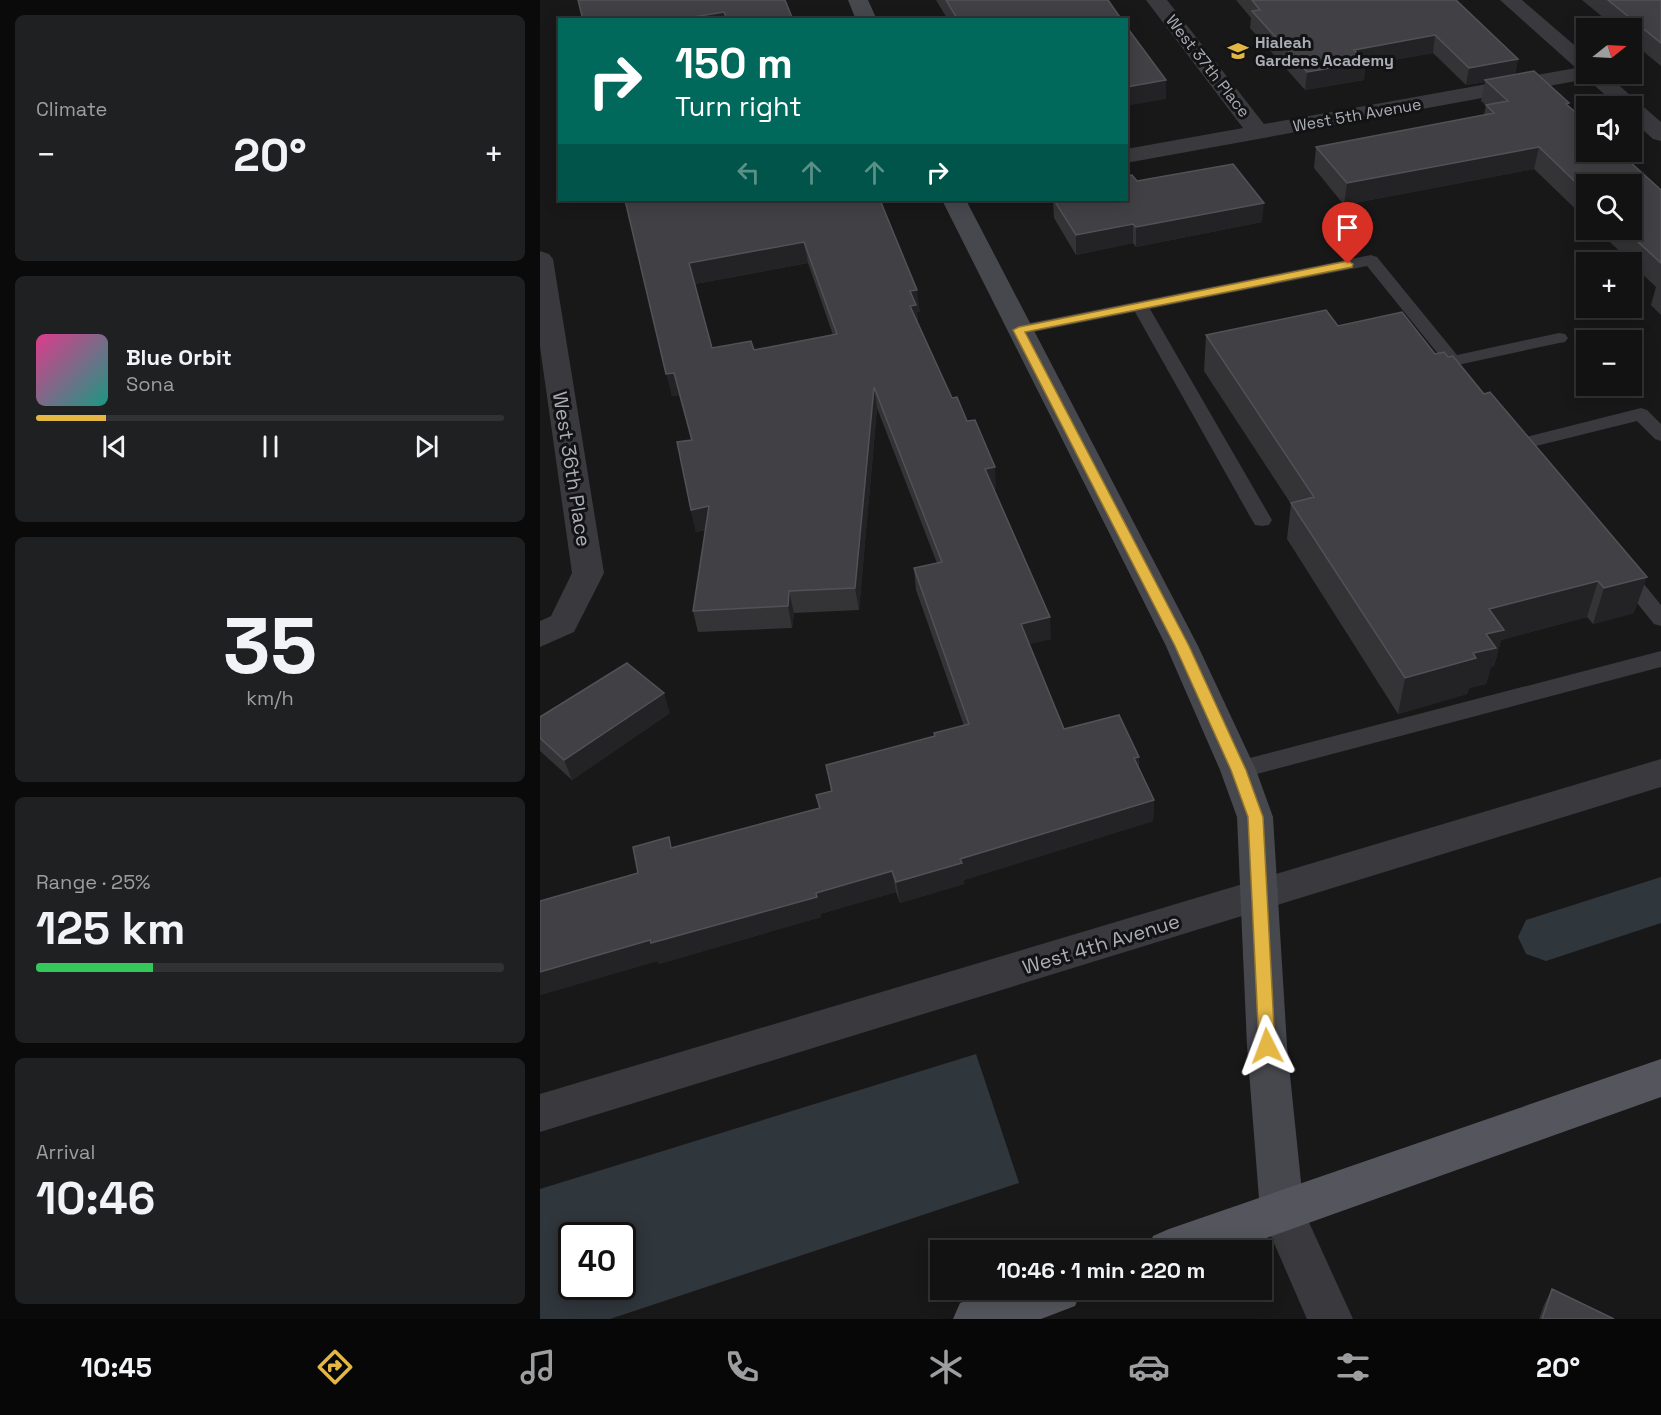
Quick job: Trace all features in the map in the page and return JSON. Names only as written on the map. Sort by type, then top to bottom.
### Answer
[{"type":"main road","points":[[1200,1240],[1661,1078]]},
{"type":"main road","points":[[976,1319],[1030,1300]]},
{"type":"street","points":[[858,0],[866,18]]},
{"type":"street","name":"West 37th Place","points":[[1156,0],[1259,132]]},
{"type":"street","points":[[1510,0],[1576,57]]},
{"type":"street","name":"West 5th Avenue","points":[[1128,156],[1576,75]]},
{"type":"street","points":[[1605,84],[1619,96]]},
{"type":"street","points":[[1642,117],[1661,134]]},
{"type":"street","points":[[954,201],[1182,646],[1238,770],[1255,817],[1267,1046],[1282,1211],[1330,1319]]},
{"type":"street","name":"West 36th Place","points":[[540,259],[588,573],[563,624],[540,635]]},
{"type":"street","name":"West 4th Avenue","points":[[540,1113],[1258,897],[1661,772]]},
{"type":"lane","points":[[1019,330],[1371,260],[1468,379]]},
{"type":"lane","points":[[1140,306],[1262,520]]},
{"type":"lane","points":[[1453,361],[1559,338]]},
{"type":"lane","points":[[1520,444],[1641,414],[1661,435]]},
{"type":"lane","points":[[1505,425],[1535,462]]},
{"type":"lane","points":[[1609,554],[1661,619]]},
{"type":"lane","points":[[1238,770],[1661,659]]},
{"type":"shaded area","points":[[976,1054],[1019,1183],[610,1319],[540,1319],[540,1189]]},
{"type":"building","points":[[578,0],[785,0],[792,18],[726,18],[724,12],[687,18],[582,18]]},
{"type":"building","points":[[946,0],[1108,0],[1121,18],[957,18]]},
{"type":"building","points":[[1252,0],[1456,0],[1518,59],[1469,68],[1435,35],[1354,50],[1366,62],[1307,72],[1252,11],[1260,10]]},
{"type":"building","points":[[1608,0],[1661,0],[1661,43],[1642,28],[1642,18],[1630,18]]},
{"type":"building","points":[[1128,29],[1166,80],[1128,87]]},
{"type":"building","points":[[1534,71],[1569,103],[1566,104],[1576,113],[1576,162],[1630,162],[1661,190],[1661,263],[1636,240],[1642,240],[1642,174],[1576,174],[1576,182],[1539,147],[1347,183],[1316,147],[1494,113],[1486,105],[1508,101],[1485,80]]},
{"type":"building","points":[[1233,164],[1264,203],[1136,227],[1133,224],[1076,235],[1055,201],[1128,201],[1128,176],[1132,175],[1137,181]]},
{"type":"building","points":[[625,201],[880,201],[917,290],[910,291],[916,305],[910,306],[952,398],[957,397],[967,421],[975,420],[995,467],[985,469],[1050,617],[1021,624],[1064,729],[1119,715],[1139,757],[1134,758],[1154,800],[960,859],[962,863],[896,882],[892,871],[816,893],[817,897],[651,943],[650,940],[540,972],[540,901],[638,873],[633,847],[669,837],[671,848],[820,808],[816,795],[832,791],[826,765],[935,736],[934,733],[969,724],[914,568],[942,562],[874,387],[855,588],[789,591],[788,606],[693,611],[709,506],[691,510],[677,442],[692,440],[674,373],[666,374]],"holes":[[[804,242],[837,334],[754,350],[751,341],[712,348],[689,263]]]},
{"type":"building","points":[[1326,310],[1338,326],[1402,312],[1435,354],[1444,352],[1448,357],[1453,356],[1484,394],[1490,392],[1647,577],[1604,588],[1598,581],[1489,609],[1504,630],[1486,634],[1496,648],[1473,653],[1476,658],[1405,678],[1291,503],[1314,497],[1206,335]]},
{"type":"building","points":[[627,663],[664,693],[564,760],[540,738],[540,717]]},
{"type":"building","points":[[1552,1289],[1614,1319],[1542,1319]]},
{"type":"waterway","points":[[1546,937],[1661,900]]},
{"type":"place","name":"Hialeah Gardens Academy","points":[[1238,51]]},
{"type":"route","points":[[1267,1046],[1255,817],[1238,770],[1182,646],[1019,330],[1348,264]]}]
